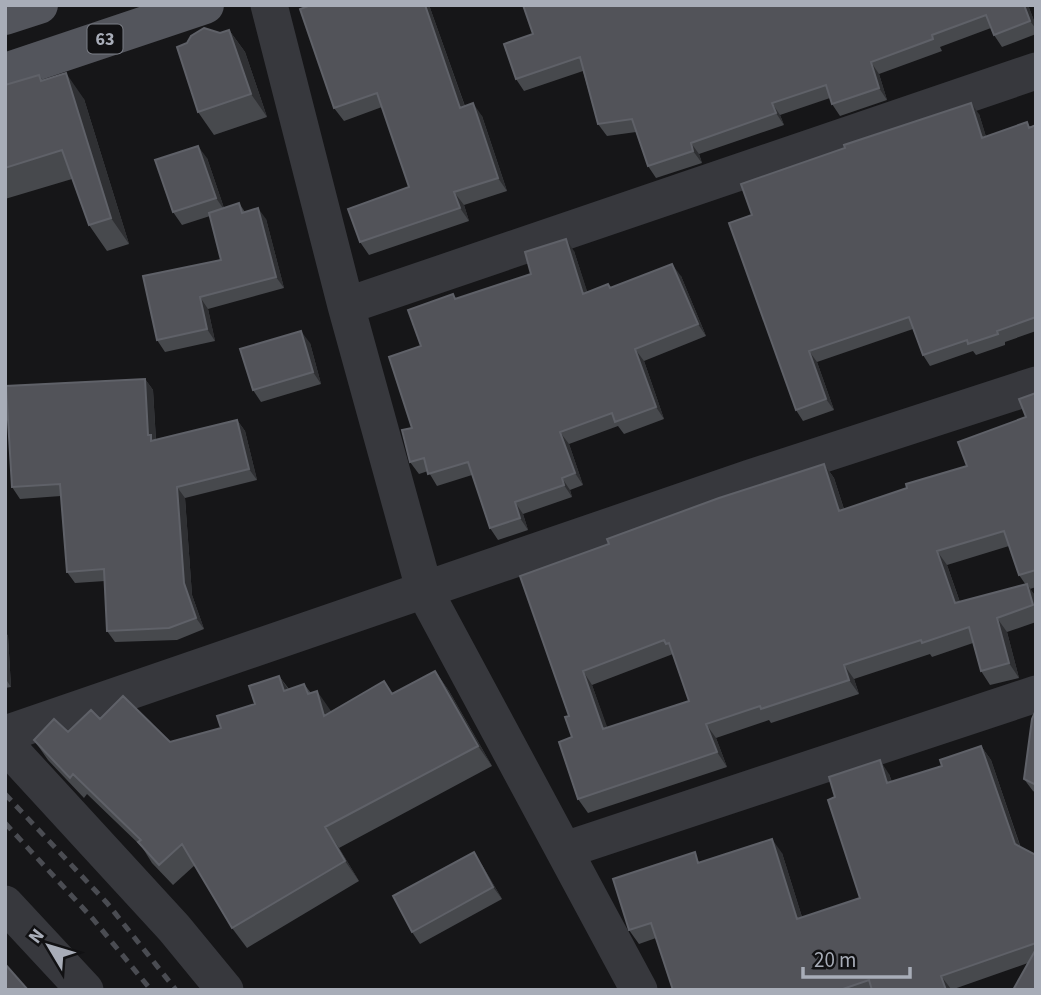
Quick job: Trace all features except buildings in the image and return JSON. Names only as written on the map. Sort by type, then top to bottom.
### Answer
[{"type":"main road","points":[[5,16],[39,5]]},
{"type":"main road","name":"63","points":[[5,72],[205,5]]},
{"type":"street","points":[[269,5],[346,306],[425,592],[639,990]]},
{"type":"street","points":[[346,306],[1036,71]]},
{"type":"street","points":[[5,734],[425,592],[750,478],[1036,385]]},
{"type":"street","points":[[565,850],[1036,694]]},
{"type":"street","points":[[5,744],[174,928],[225,990]]},
{"type":"street","points":[[5,904],[85,990]]},
{"type":"railway","points":[[5,794],[107,903],[176,990]]},
{"type":"railway","points":[[5,823],[93,919],[151,990]]}]
